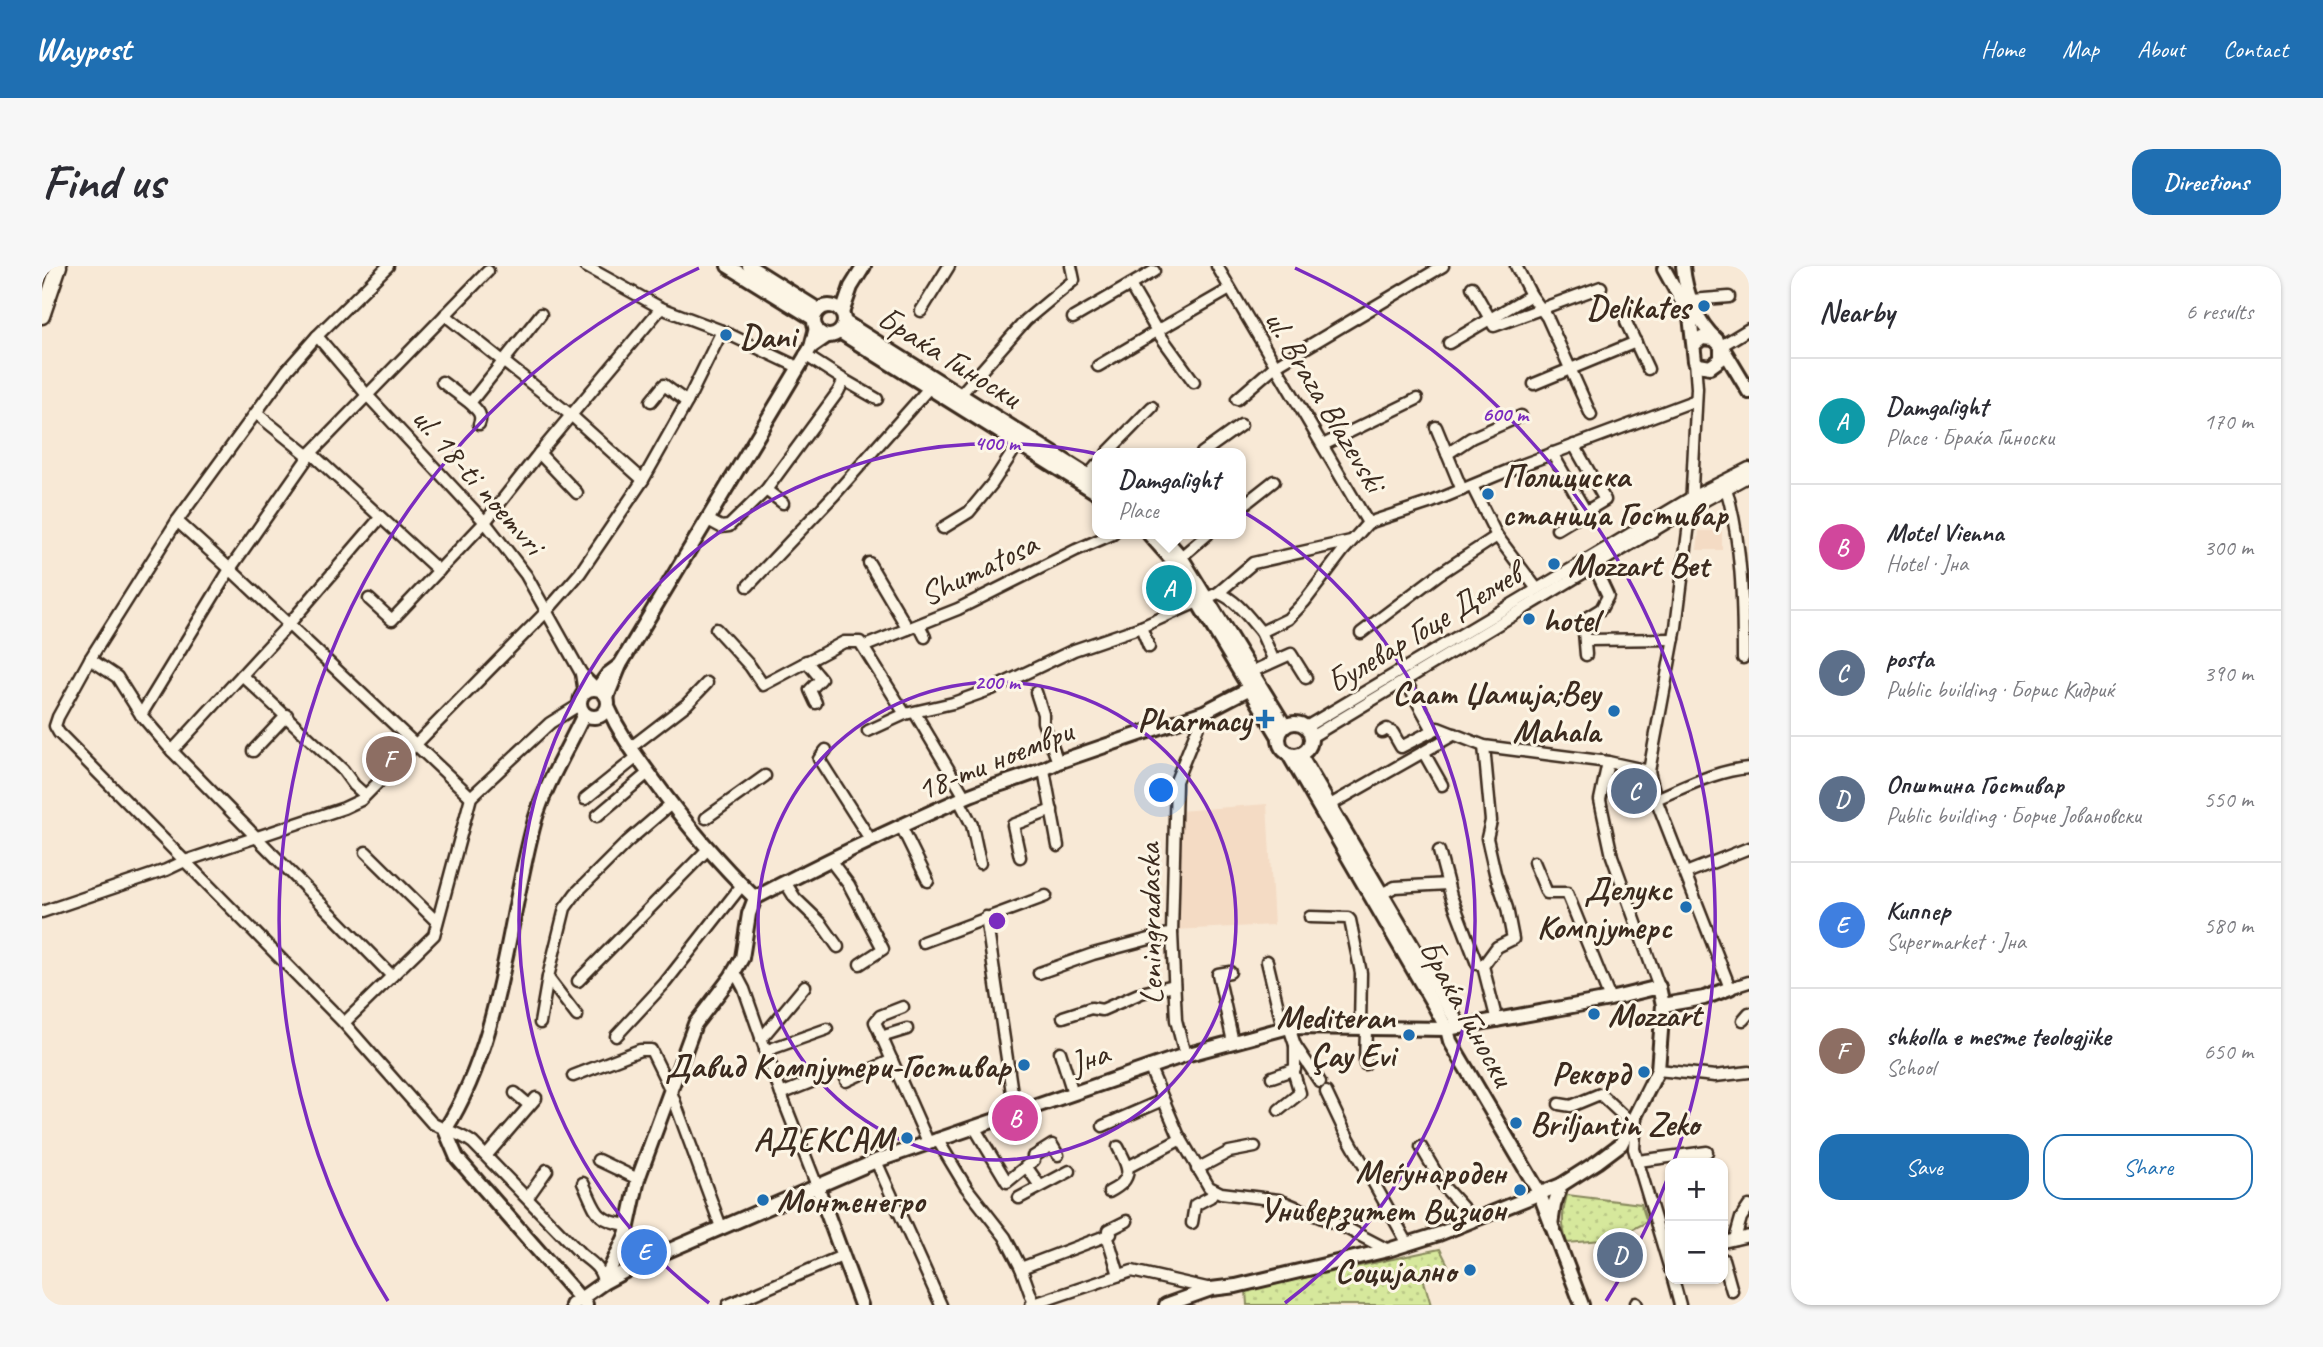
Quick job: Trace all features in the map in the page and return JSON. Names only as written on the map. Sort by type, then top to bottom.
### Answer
[{"type":"main road","points":[[44,309],[65,266]]},
{"type":"main road","points":[[44,309],[57,270]]},
{"type":"street","points":[[388,266],[317,336],[287,370],[177,521],[90,659],[55,726],[344,1023],[432,1123],[445,1130],[459,1132],[487,1156],[581,1254],[597,1266],[603,1283]]},
{"type":"street","points":[[585,266],[661,308],[722,331],[805,356],[877,400]]},
{"type":"street","name":"Браќа Гиноски","points":[[728,266],[960,396],[1092,478]]},
{"type":"street","name":"Браќа Гиноски","points":[[749,266],[819,316]]},
{"type":"street","points":[[805,356],[838,326],[851,287],[864,266]]},
{"type":"street","points":[[921,311],[949,266]]},
{"type":"street","points":[[960,396],[1026,320],[1074,280],[1071,266]]},
{"type":"street","name":"ul. Braza Blazevski","points":[[1217,266],[1368,523]]},
{"type":"street","points":[[1237,399],[1275,366],[1443,266]]},
{"type":"street","points":[[1516,266],[1531,295],[1543,310],[1591,415]]},
{"type":"street","points":[[1662,267],[1671,270],[1680,266],[1704,327],[1719,343],[1749,392]]},
{"type":"street","points":[[1662,267],[1690,316],[1694,345],[1705,364],[1697,388],[1691,503],[1674,639],[1649,771],[1656,799],[1730,988]]},
{"type":"street","points":[[141,715],[230,569],[310,455],[488,271]]},
{"type":"street","points":[[1073,318],[1154,271]]},
{"type":"street","points":[[1130,285],[1157,331],[1194,382]]},
{"type":"street","points":[[445,1130],[457,1111],[487,1034],[536,818],[560,760],[599,696],[608,674],[620,665],[805,356],[819,316],[851,287]]},
{"type":"street","points":[[1472,287],[1494,326],[1601,288]]},
{"type":"street","points":[[1098,366],[1230,289]]},
{"type":"street","points":[[1449,343],[1531,295]]},
{"type":"street","points":[[1692,300],[1729,298]]},
{"type":"street","name":"Браќа Гиноски","points":[[819,316],[835,307],[838,326],[929,388],[1092,490]]},
{"type":"street","points":[[369,599],[392,620],[485,522],[539,453],[661,308]]},
{"type":"street","points":[[470,403],[541,314]]},
{"type":"street","points":[[445,315],[572,416],[643,480]]},
{"type":"street","points":[[1626,322],[1648,369]]},
{"type":"street","points":[[1719,343],[1749,329]]},
{"type":"street","points":[[42,912],[166,870],[185,860],[344,808],[365,795],[546,612],[580,573],[643,480],[688,402],[722,331]]},
{"type":"street","name":"ul. 18-ti noemvri","points":[[317,336],[367,395],[485,522],[526,575],[581,673],[599,696],[617,730]]},
{"type":"street","points":[[1694,345],[1702,338],[1709,337],[1719,343]]},
{"type":"street","points":[[1534,384],[1636,342]]},
{"type":"street","points":[[1705,364],[1721,359],[1719,343]]},
{"type":"street","points":[[1705,364],[1735,370]]},
{"type":"street","points":[[708,520],[721,527],[729,526],[766,490],[844,380]]},
{"type":"street","points":[[442,382],[480,412],[482,418],[479,424]]},
{"type":"street","points":[[651,401],[664,385],[688,402]]},
{"type":"street","points":[[748,586],[835,494],[929,388]]},
{"type":"street","points":[[1323,445],[1417,399]]},
{"type":"street","points":[[1261,632],[1288,619],[1368,523],[1696,400]]},
{"type":"street","points":[[1112,448],[1152,407]]},
{"type":"street","points":[[256,413],[310,455],[439,571]]},
{"type":"street","points":[[1447,454],[1471,438],[1521,416]]},
{"type":"street","points":[[1209,448],[1241,425]]},
{"type":"street","points":[[1436,426],[1447,454],[1467,488],[1497,536],[1537,590]]},
{"type":"street","points":[[943,528],[970,512],[1018,444]]},
{"type":"street","points":[[1557,529],[1605,500],[1574,445]]},
{"type":"street","points":[[539,453],[578,493]]},
{"type":"street","points":[[1552,453],[1586,512]]},
{"type":"street","name":"Булевар Гоце Делчев","points":[[1308,732],[1537,590],[1749,468]]},
{"type":"street","name":"Булевар Гоце Делчев","points":[[1308,732],[1405,680],[1594,566],[1691,503],[1749,476]]},
{"type":"street","points":[[1246,504],[1274,481]]},
{"type":"street","points":[[1726,488],[1735,528],[1743,601],[1743,658]]},
{"type":"street","points":[[766,490],[783,503]]},
{"type":"street","points":[[172,751],[289,624],[380,518]]},
{"type":"street","points":[[177,521],[471,797]]},
{"type":"street","points":[[1361,634],[1439,574],[1497,536]]},
{"type":"street","name":"Shumatosa","points":[[716,629],[750,666],[763,685],[844,642],[860,642],[865,646],[958,609],[1101,539]]},
{"type":"street","name":"Браќа Гиноски","points":[[1154,539],[1206,598]]},
{"type":"street","name":"Браќа Гиноски","points":[[1165,539],[1181,557],[1206,598],[1282,732],[1280,748],[1295,755],[1330,805],[1381,894],[1453,1028],[1450,1041],[1539,1192],[1582,1305]]},
{"type":"street","points":[[1181,557],[1202,539]]},
{"type":"street","points":[[868,731],[910,713],[992,689],[1074,650],[1141,627],[1206,598],[1253,563],[1352,541]]},
{"type":"street","points":[[869,563],[908,629]]},
{"type":"street","points":[[1586,655],[1583,620],[1601,609],[1608,596],[1594,566]]},
{"type":"street","points":[[1206,598],[1226,596],[1235,604],[1261,632],[1274,661]]},
{"type":"street","points":[[919,625],[925,637]]},
{"type":"street","points":[[1141,627],[1149,647]]},
{"type":"street","points":[[1586,640],[1674,639]]},
{"type":"street","points":[[865,646],[877,671],[910,713],[962,799],[972,825],[980,863]]},
{"type":"street","points":[[1253,682],[1274,661],[1291,654],[1306,678]]},
{"type":"street","points":[[90,659],[117,677],[141,715],[172,751],[392,976]]},
{"type":"street","points":[[806,661],[821,679],[810,690],[816,703]]},
{"type":"street","points":[[243,675],[343,770],[365,795]]},
{"type":"street","points":[[1405,680],[1433,730]]},
{"type":"street","name":"18-ти ноември","points":[[755,898],[870,839],[962,799],[1044,770],[1058,762],[1204,712],[1253,682]]},
{"type":"street","points":[[585,799],[707,683]]},
{"type":"street","points":[[1036,692],[1043,722],[1058,762]]},
{"type":"street","points":[[344,1023],[434,935],[471,797],[550,723],[589,713],[599,696]]},
{"type":"street","name":"Leningradaska","points":[[1185,1055],[1177,1020],[1172,933],[1176,781],[1204,712]]},
{"type":"street","points":[[589,713],[617,730],[707,850],[755,898],[749,914],[742,958],[695,1024],[638,1179],[627,1230],[603,1283]]},
{"type":"street","points":[[253,751],[287,715]]},
{"type":"street","points":[[1282,732],[1295,723],[1308,732],[1309,748],[1295,755]]},
{"type":"street","points":[[1382,732],[1387,729],[1393,733],[1401,747],[1438,727],[1484,746],[1608,762],[1649,771]]},
{"type":"street","points":[[1330,805],[1455,734]]},
{"type":"street","points":[[1483,966],[1497,947],[1513,939],[1487,838],[1491,821],[1484,746]]},
{"type":"street","points":[[826,750],[819,759],[870,839]]},
{"type":"street","points":[[1424,753],[1442,785]]},
{"type":"street","name":"Браќа Гиноски","points":[[1295,755],[1453,1028]]},
{"type":"street","points":[[1166,1305],[1211,1289],[1245,1284],[1408,1244],[1561,1185],[1597,1163],[1620,1144],[1658,1070],[1663,1005],[1612,856],[1600,800],[1608,762]]},
{"type":"street","points":[[1656,799],[1694,783],[1749,768]]},
{"type":"street","points":[[1044,770],[1058,846]]},
{"type":"street","points":[[597,816],[648,773]]},
{"type":"street","points":[[706,818],[765,776]]},
{"type":"street","points":[[540,1023],[565,908],[576,893],[627,842],[671,804]]},
{"type":"street","points":[[1020,857],[1013,825],[1052,810]]},
{"type":"street","points":[[901,826],[928,881]]},
{"type":"street","points":[[1686,873],[1749,848]]},
{"type":"street","points":[[578,981],[707,850]]},
{"type":"street","points":[[1440,851],[1448,884],[1477,964],[1483,966]]},
{"type":"street","points":[[366,852],[438,922]]},
{"type":"street","points":[[830,860],[849,885],[883,949],[860,964]]},
{"type":"street","points":[[1534,862],[1547,893],[1567,893],[1610,999]]},
{"type":"street","points":[[785,882],[795,898],[821,923],[838,947]]},
{"type":"street","points":[[1381,894],[1395,887],[1448,884]]},
{"type":"street","points":[[616,1036],[665,983],[742,885]]},
{"type":"street","points":[[923,942],[986,916],[1046,896]]},
{"type":"street","points":[[986,916],[1014,1113]]},
{"type":"street","points":[[1310,917],[1348,918],[1352,925],[1361,973],[1365,1063]]},
{"type":"street","points":[[1039,973],[1093,954],[1172,933]]},
{"type":"street","points":[[1267,961],[1286,1027],[1320,1082]]},
{"type":"street","points":[[1483,966],[1497,1021]]},
{"type":"street","points":[[734,972],[744,989],[780,1094],[862,1305]]},
{"type":"street","points":[[1230,972],[1218,974],[1233,1042]]},
{"type":"street","points":[[548,978],[577,1016]]},
{"type":"street","points":[[1663,1005],[1704,998],[1749,982]]},
{"type":"street","points":[[1063,1017],[1091,1008],[1102,1010],[1141,993],[1174,985]]},
{"type":"street","points":[[761,1039],[805,986]]},
{"type":"street","name":"Јна","points":[[579,1303],[603,1283],[642,1262],[876,1161],[1185,1055],[1286,1027],[1453,1028],[1610,999],[1659,987]]},
{"type":"street","points":[[904,1007],[880,1016],[875,1022],[881,1037],[932,1141],[1005,1237],[1021,1268],[1033,1305],[1132,1270],[1211,1289]]},
{"type":"street","points":[[765,1051],[827,1029]]},
{"type":"street","points":[[881,1037],[907,1029]]},
{"type":"street","points":[[1279,1110],[1300,1093],[1293,1070],[1295,1045]]},
{"type":"street","points":[[573,1076],[646,1048],[654,1053],[721,1227]]},
{"type":"street","points":[[1060,1052],[1073,1093]]},
{"type":"street","points":[[846,1081],[892,1060]]},
{"type":"street","points":[[1149,1066],[1181,1139],[1205,1183],[1214,1191],[1279,1200],[1344,1227],[1388,1250]]},
{"type":"street","points":[[1272,1077],[1293,1070]]},
{"type":"street","points":[[1658,1070],[1715,1076],[1749,1072]]},
{"type":"street","points":[[780,1094],[816,1080]]},
{"type":"street","points":[[1326,1092],[1344,1130],[1408,1244]]},
{"type":"street","points":[[487,1156],[532,1101],[515,1093]]},
{"type":"street","points":[[1559,1104],[1571,1106],[1600,1094],[1633,1119]]},
{"type":"street","points":[[1103,1126],[1163,1100]]},
{"type":"street","points":[[1633,1119],[1634,1149],[1665,1249]]},
{"type":"street","points":[[974,1127],[1007,1182],[1034,1160],[1032,1157],[1052,1145],[1058,1155]]},
{"type":"street","points":[[445,1130],[457,1158],[579,1303]]},
{"type":"street","points":[[1128,1167],[1181,1139]]},
{"type":"street","points":[[1620,1144],[1634,1149]]},
{"type":"street","points":[[1109,1192],[1124,1181],[1128,1174],[1128,1167],[1118,1147]]},
{"type":"street","points":[[1197,1169],[1228,1152],[1255,1147]]},
{"type":"street","points":[[1421,1147],[1445,1188],[1474,1220]]},
{"type":"street","points":[[1638,1161],[1707,1152]]},
{"type":"street","points":[[598,1160],[638,1179]]},
{"type":"street","points":[[876,1161],[942,1305]]},
{"type":"street","points":[[1026,1166],[1041,1186]]},
{"type":"street","points":[[528,1197],[547,1170]]},
{"type":"street","points":[[1019,1198],[1070,1171]]},
{"type":"street","points":[[583,1183],[600,1218],[627,1230],[642,1262]]},
{"type":"street","points":[[1551,1225],[1561,1185]]},
{"type":"street","points":[[1192,1223],[1195,1205],[1210,1197],[1214,1191]]},
{"type":"street","points":[[1735,1239],[1741,1218],[1749,1206]]},
{"type":"street","points":[[1021,1268],[1111,1234],[1109,1230],[1127,1221]]},
{"type":"street","points":[[1107,1235],[1119,1275]]},
{"type":"street","points":[[1728,1241],[1749,1236]]},
{"type":"street","points":[[728,1305],[842,1256]]},
{"type":"street","points":[[1728,1277],[1732,1292]]},
{"type":"street","points":[[1674,1284],[1680,1305]]},
{"type":"shaded area","points":[[1699,531],[1722,531],[1722,550],[1697,550]]},
{"type":"shaded area","points":[[1267,804],[1274,925],[1174,930],[1179,811]]},
{"type":"green space","points":[[1567,1195],[1641,1204],[1647,1222],[1614,1239],[1567,1243],[1563,1219]]},
{"type":"green space","points":[[1440,1249],[1448,1265],[1424,1281],[1431,1305],[1247,1305],[1246,1290]]},
{"type":"place","name":"Delikates","points":[[1704,306]]},
{"type":"place","name":"Dani","points":[[726,335]]},
{"type":"place","name":"Полициска станица Гостивар","points":[[1488,494]]},
{"type":"place","name":"Mozzart Bet","points":[[1554,564]]},
{"type":"place","name":"Damgalight","points":[[1169,588]]},
{"type":"place","name":"hotel","points":[[1529,619]]},
{"type":"place","name":"Саат Џамија;Bey Mahala","points":[[1614,711]]},
{"type":"place","name":"Pharmacy","points":[[1265,719]]},
{"type":"place","name":"shkolla e mesme teologjike","points":[[389,759]]},
{"type":"place","name":"posta","points":[[1634,791]]},
{"type":"place","name":"Делукс Компјутерс","points":[[1686,907]]},
{"type":"place","name":"Mozzart","points":[[1594,1014]]},
{"type":"place","name":"Mediteran Çay Evi","points":[[1409,1035]]},
{"type":"place","name":"Давид Компјутери-Гостивар","points":[[1024,1065]]},
{"type":"place","name":"Рекорд","points":[[1644,1072]]},
{"type":"place","name":"Motel Vienna","points":[[1015,1118]]},
{"type":"place","name":"Briljantin Zeko","points":[[1516,1123]]},
{"type":"place","name":"АДЕКСАМ","points":[[907,1138]]},
{"type":"place","name":"Меѓународен Универзитет Визион","points":[[1520,1190]]},
{"type":"place","name":"Монтенегро","points":[[763,1200]]},
{"type":"place","name":"Киппер","points":[[644,1252]]},
{"type":"place","name":"Општина Гостивар","points":[[1620,1255]]},
{"type":"place","name":"Социјално","points":[[1470,1270]]}]
